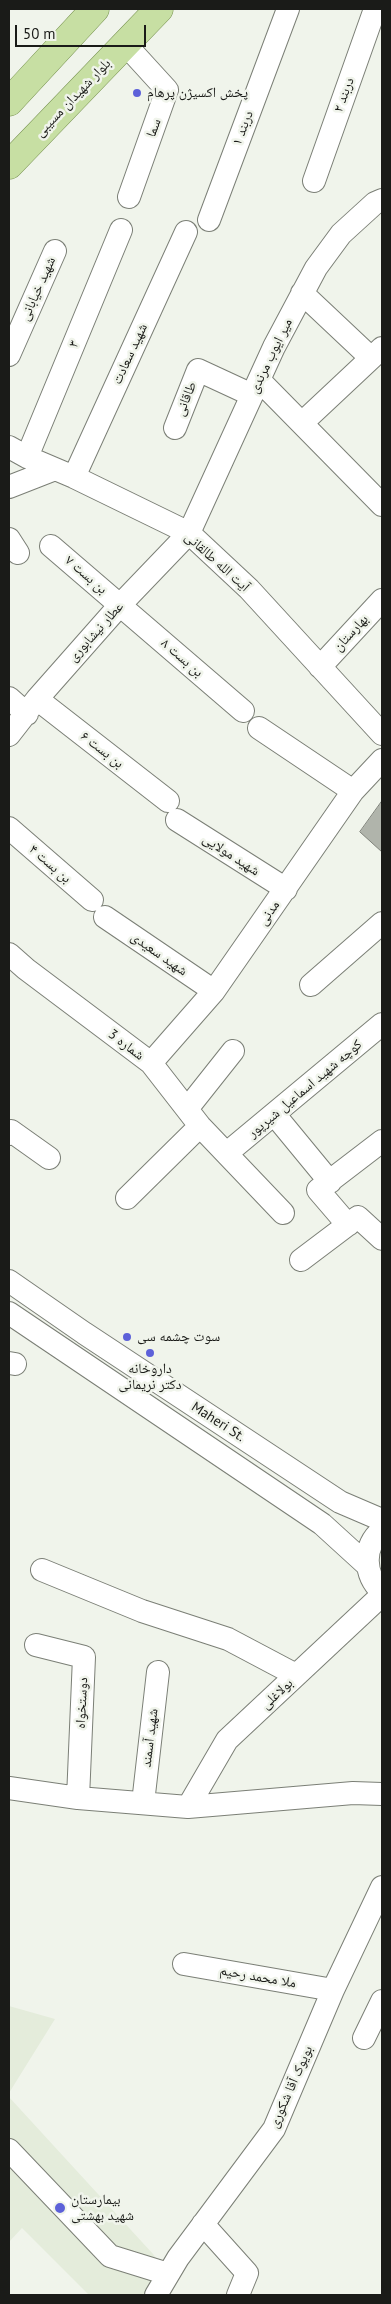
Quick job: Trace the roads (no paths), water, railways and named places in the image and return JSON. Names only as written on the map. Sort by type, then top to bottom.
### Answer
[{"type":"main road","points":[[9,102],[95,9]]},
{"type":"main road","name":"بلوار شهیدان مسیبی","points":[[9,165],[159,9]]},
{"type":"street","name":"دربند ۱","points":[[208,220],[288,9]]},
{"type":"street","name":"دربند ۲","points":[[314,181],[375,9]]},
{"type":"street","name":"سما","points":[[125,44],[167,90],[129,197]]},
{"type":"street","name":"میر ایوب مرندی","points":[[189,533],[255,387],[316,268],[341,234],[380,205]]},
{"type":"street","name":"۳","points":[[18,452],[121,230]]},
{"type":"street","name":"شهید سعادت","points":[[64,473],[186,232]]},
{"type":"street","name":"شهید خیابانی","points":[[9,355],[55,251]]},
{"type":"street","points":[[302,293],[377,353],[302,423]]},
{"type":"street","name":"طاقانی","points":[[175,428],[198,370],[255,387]]},
{"type":"street","points":[[255,387],[302,423],[382,504]]},
{"type":"street","name":"آیت الله طالقانی","points":[[18,452],[189,533],[249,589],[382,734]]},
{"type":"street","points":[[9,487],[64,473]]},
{"type":"street","name":"عطار نیشابوری","points":[[9,736],[32,706],[120,605],[189,533]]},
{"type":"street","name":"بن بست ۷","points":[[51,546],[120,605]]},
{"type":"street","name":"بهارستان","points":[[320,666],[382,600]]},
{"type":"street","name":"بن بست ۸","points":[[120,605],[243,711]]},
{"type":"street","name":"بن بست ۶","points":[[9,698],[32,706],[172,810]]},
{"type":"street","points":[[259,728],[353,791]]},
{"type":"street","name":"مدنی","points":[[151,1063],[214,992],[353,791],[382,760]]},
{"type":"street","name":"شهید مولایی","points":[[172,810],[286,889]]},
{"type":"street","name":"بن بست ۴","points":[[9,828],[99,908]]},
{"type":"street","name":"شهید سعیدی","points":[[99,908],[214,992]]},
{"type":"street","points":[[311,985],[382,922]]},
{"type":"street","name":"شماره 3","points":[[9,954],[26,969],[151,1063],[193,1117],[283,1213]]},
{"type":"street","name":"کوچه شهید اسماعیل شیرپور","points":[[227,1153],[382,1024]]},
{"type":"street","points":[[127,1198],[193,1117],[233,1051]]},
{"type":"street","points":[[274,1114],[330,1182]]},
{"type":"street","points":[[9,1134],[11,1131],[49,1158]]},
{"type":"street","points":[[348,1225],[318,1190],[382,1141]]},
{"type":"street","points":[[301,1260],[358,1217],[382,1240]]},
{"type":"street","name":"Maheri St.","points":[[9,1281],[340,1502],[382,1520]]},
{"type":"street","name":"Maheri St.","points":[[9,1314],[322,1524],[367,1565]]},
{"type":"street","points":[[382,1530],[372,1541],[368,1552],[367,1565],[370,1576],[382,1594]]},
{"type":"street","points":[[42,1570],[142,1611],[228,1639],[296,1675]]},
{"type":"street","name":"بولاغلی","points":[[188,1807],[227,1740],[382,1594]]},
{"type":"street","name":"دوستخواه","points":[[36,1645],[84,1657],[78,1798]]},
{"type":"street","name":"شهید آسمند","points":[[143,1803],[158,1672]]},
{"type":"street","points":[[9,1788],[78,1798],[188,1807],[353,1793],[382,1794]]},
{"type":"street","name":"بویوک آقا شکوری","points":[[156,2295],[168,2274],[203,2224],[274,2129],[332,1990],[382,1887]]},
{"type":"street","name":"ملا محمد رحیم","points":[[184,1964],[332,1990]]},
{"type":"street","points":[[364,2038],[382,2001]]},
{"type":"street","points":[[9,2150],[110,2256],[168,2274]]},
{"type":"street","points":[[203,2224],[248,2273],[238,2295]]},
{"type":"place","name":"پخش اکسیژن پرهام","points":[[137,93]]},
{"type":"place","name":"سوت چشمه سی","points":[[127,1337]]},
{"type":"place","name":"داروخانه دكتر نریمانی","points":[[150,1353]]},
{"type":"place","name":"بیمارستان شهید بهشتی","points":[[60,2208]]}]
